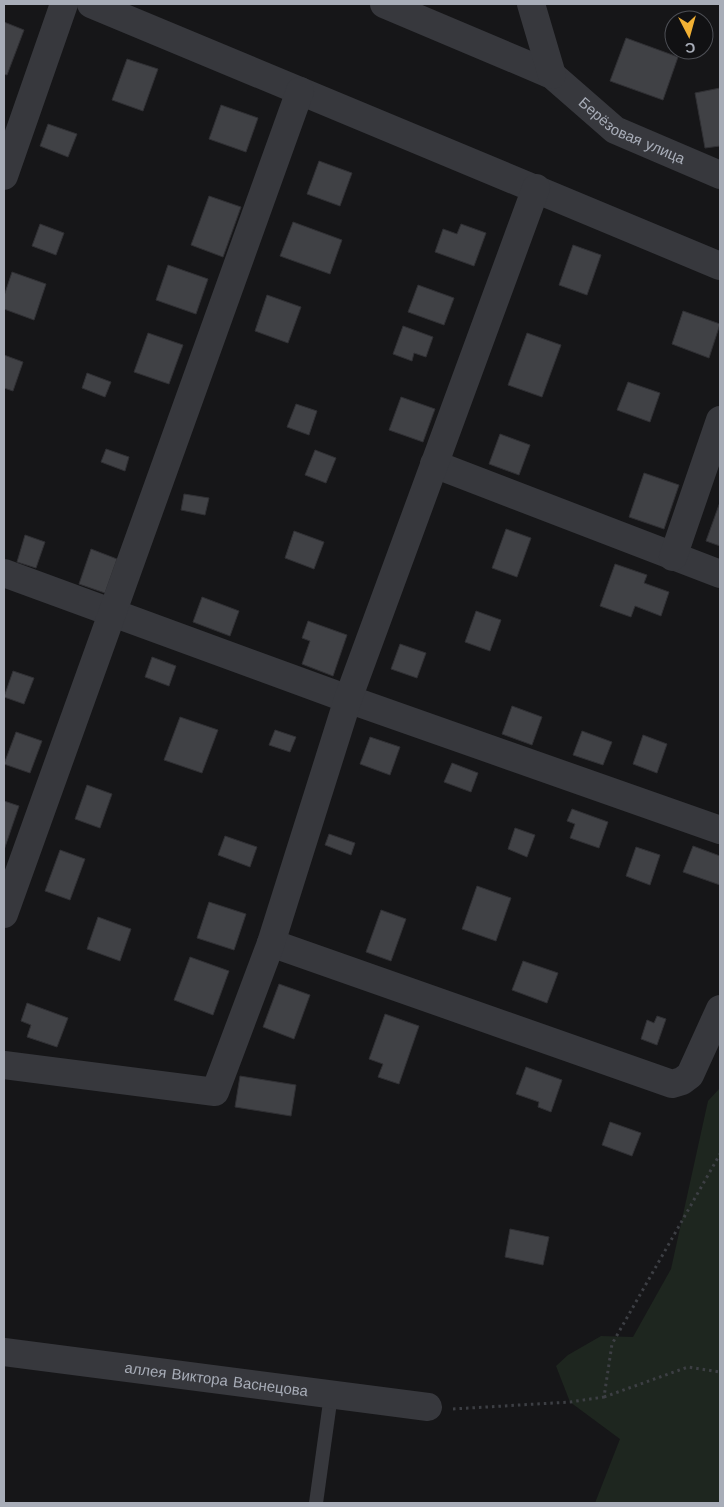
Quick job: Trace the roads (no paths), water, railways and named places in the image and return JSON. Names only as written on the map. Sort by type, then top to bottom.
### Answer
[{"type":"street","points":[[4,176],[64,4]]},
{"type":"street","points":[[91,4],[720,266]]},
{"type":"street","points":[[384,4],[552,75]]},
{"type":"street","points":[[531,4],[552,75]]},
{"type":"street","name":"Берёзовая улица","points":[[552,75],[615,130],[720,175]]},
{"type":"street","points":[[4,914],[300,91]]},
{"type":"street","points":[[4,1065],[215,1092],[271,944],[348,699],[536,188]]},
{"type":"street","points":[[673,557],[720,420]]},
{"type":"street","points":[[434,464],[720,574]]},
{"type":"street","points":[[4,573],[348,699],[720,830]]},
{"type":"street","points":[[271,944],[672,1084],[682,1081],[690,1075],[720,1009]]},
{"type":"street","name":"аллея Виктора Васнецова","points":[[4,1352],[428,1407]]},
{"type":"lane","points":[[316,1503],[332,1395]]}]
